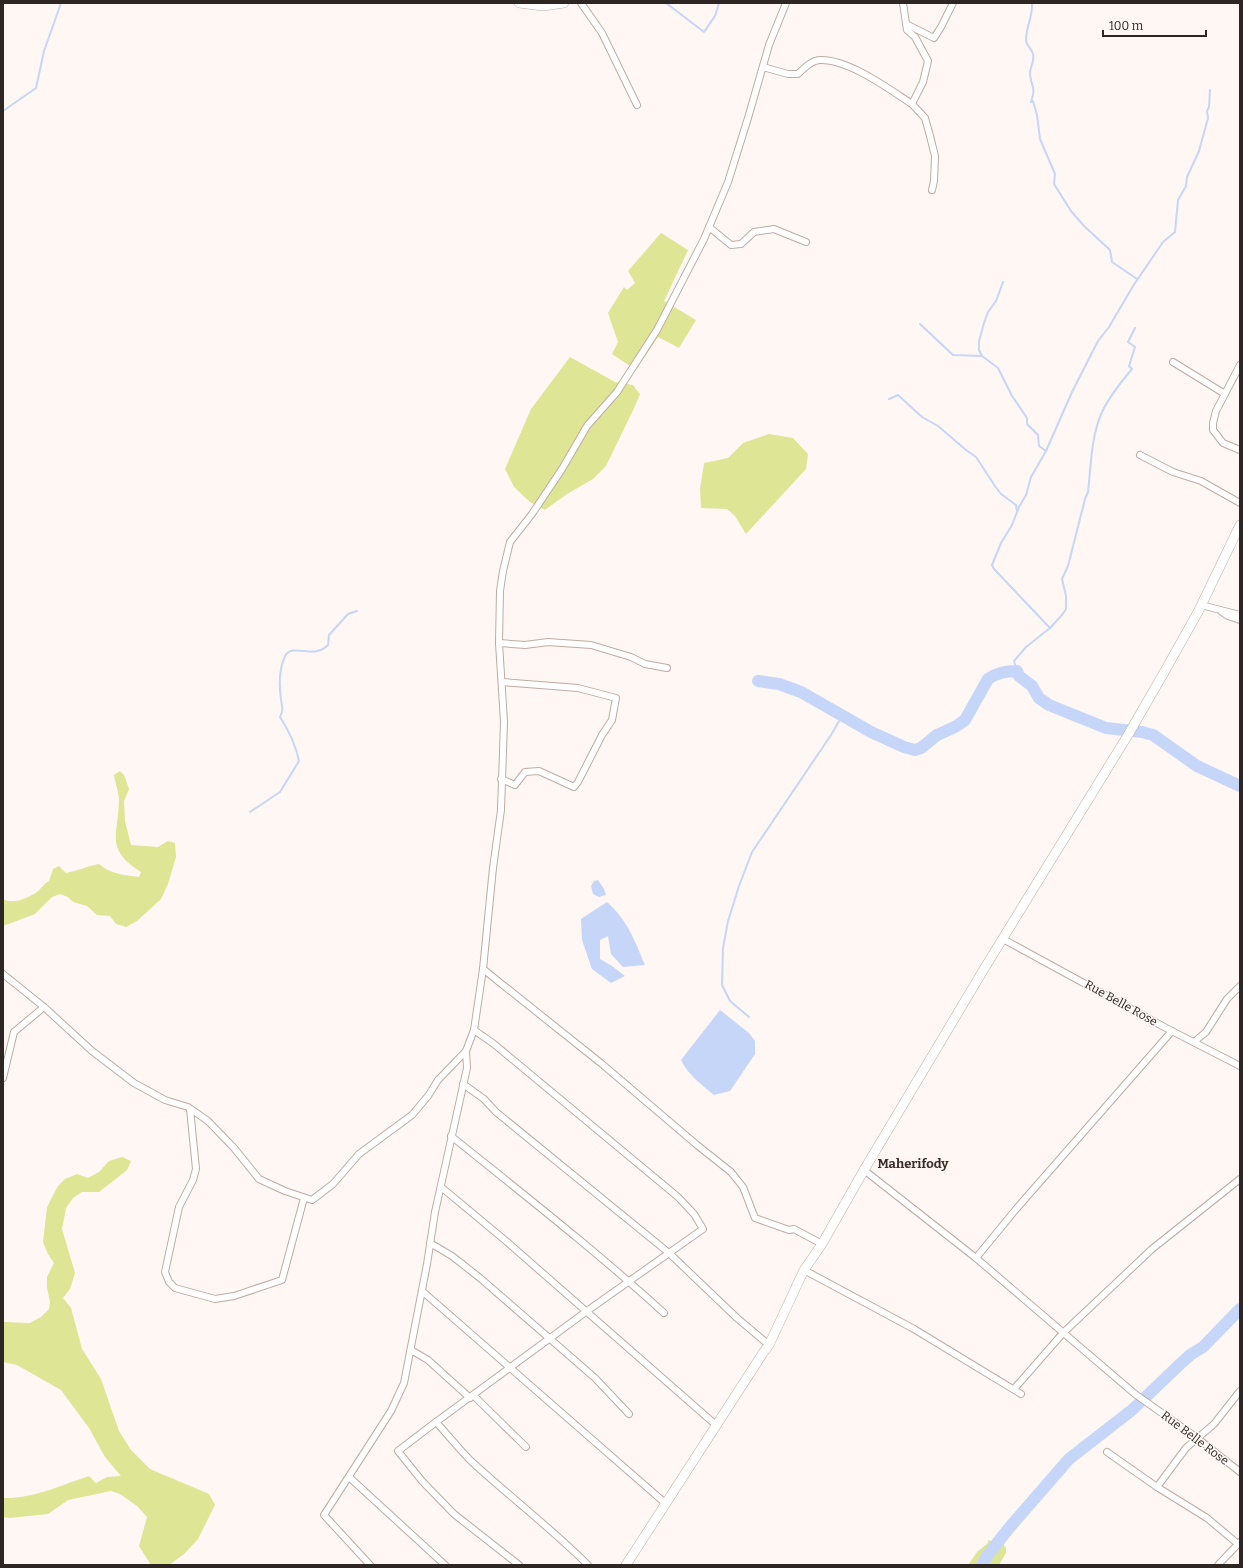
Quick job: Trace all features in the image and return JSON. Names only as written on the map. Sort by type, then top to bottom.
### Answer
[{"type":"street","points":[[519,3],[544,6],[564,3]]},
{"type":"street","points":[[581,3],[602,33],[637,105]]},
{"type":"street","points":[[3,974],[44,1007],[92,1050],[134,1083],[165,1100],[190,1108],[208,1121],[234,1148],[259,1179],[312,1200],[333,1184],[359,1154],[412,1115],[428,1096],[438,1080],[466,1051],[474,1030],[483,970],[493,868],[501,810],[504,722],[499,643],[500,591],[510,542],[532,514],[562,469],[587,426],[617,392],[657,330],[704,239],[728,182],[769,45],[786,3]]},
{"type":"street","points":[[903,3],[907,30],[915,37],[928,62],[923,82],[912,104]]},
{"type":"street","points":[[906,24],[934,38],[953,3]]},
{"type":"street","points":[[763,67],[788,74],[798,74],[810,63],[820,60],[842,64],[860,72],[912,104],[925,118],[935,156],[934,181],[932,190]]},
{"type":"street","points":[[708,227],[731,245],[741,244],[754,232],[774,229],[806,242]]},
{"type":"street","points":[[1173,362],[1225,394]]},
{"type":"street","points":[[1240,365],[1238,376],[1225,394],[1216,411],[1212,423],[1213,430],[1223,443],[1240,450]]},
{"type":"street","points":[[1140,455],[1173,472],[1201,481],[1240,503]]},
{"type":"street","points":[[626,1565],[762,1352],[769,1345],[804,1270],[822,1244],[864,1170],[1128,735],[1201,605],[1240,525]]},
{"type":"street","points":[[1201,605],[1240,615]]},
{"type":"street","points":[[1220,611],[1228,616],[1240,620]]},
{"type":"street","points":[[499,643],[525,644],[548,642],[591,645],[646,664],[668,668]]},
{"type":"street","points":[[501,779],[515,785],[525,772],[539,771],[574,787],[581,777],[602,734],[612,720],[616,698],[578,688],[502,682]]},
{"type":"street","name":"Rue Belle Rose","points":[[1003,939],[1172,1031],[1240,1066]]},
{"type":"street","points":[[483,970],[602,1064],[731,1172],[743,1187],[755,1218],[790,1230],[794,1229],[822,1244]]},
{"type":"street","points":[[1194,1042],[1206,1032],[1227,999],[1240,986]]},
{"type":"street","points":[[3,1078],[14,1032],[44,1007]]},
{"type":"street","points":[[474,1030],[494,1044],[678,1197],[694,1214],[703,1229],[587,1311],[398,1451],[422,1481],[454,1514],[519,1565]]},
{"type":"street","points":[[976,1258],[1017,1208],[1172,1031]]},
{"type":"street","points":[[370,1565],[324,1515],[391,1411],[404,1383],[451,1136],[467,1068],[466,1051]]},
{"type":"street","points":[[463,1084],[484,1099],[496,1112],[669,1253],[737,1318],[769,1345]]},
{"type":"street","points":[[190,1108],[196,1169],[193,1180],[179,1207],[165,1272],[168,1282],[175,1288],[215,1300],[234,1296],[282,1280],[304,1198]]},
{"type":"street","points":[[451,1136],[552,1216],[629,1281],[664,1313]]},
{"type":"street","name":"Rue Belle Rose","points":[[864,1170],[976,1258],[1136,1394],[1197,1438],[1240,1472]]},
{"type":"street","points":[[1014,1389],[1063,1333],[1152,1249],[1240,1179]]},
{"type":"street","points":[[441,1187],[587,1311],[716,1425]]},
{"type":"street","points":[[430,1243],[452,1256],[480,1278],[550,1338],[595,1378],[629,1414]]},
{"type":"street","points":[[804,1270],[914,1329],[1021,1394]]},
{"type":"street","points":[[422,1292],[665,1503]]},
{"type":"street","points":[[411,1350],[428,1360],[472,1397],[526,1447]]},
{"type":"street","points":[[1158,1487],[1186,1448],[1214,1424],[1240,1391]]},
{"type":"street","points":[[436,1422],[475,1464],[506,1493],[564,1541],[588,1565]]},
{"type":"street","points":[[1107,1452],[1207,1518],[1239,1543],[1218,1565]]},
{"type":"street","points":[[349,1477],[445,1565]]},
{"type":"green space","points":[[661,233],[688,250],[664,301],[696,320],[679,348],[658,337],[636,370],[612,354],[618,342],[608,313],[624,287],[627,290],[635,283],[628,271]]},
{"type":"green space","points":[[570,357],[615,382],[633,385],[640,394],[606,466],[593,479],[567,494],[545,510],[530,502],[514,487],[505,469],[531,409]]},
{"type":"green space","points":[[769,434],[793,438],[808,454],[806,469],[746,534],[735,516],[727,509],[701,508],[700,489],[704,463],[728,458],[743,443]]},
{"type":"green space","points":[[120,771],[124,775],[129,789],[124,801],[125,821],[131,845],[158,847],[168,841],[175,843],[176,857],[168,884],[161,899],[137,921],[126,927],[116,924],[110,916],[97,915],[87,906],[73,902],[68,897],[60,894],[52,897],[35,914],[3,926],[3,899],[7,901],[16,901],[37,892],[49,881],[53,869],[59,866],[66,873],[99,864],[113,872],[139,877],[141,872],[122,856],[116,841],[119,800],[114,775]]},
{"type":"green space","points":[[122,1157],[131,1161],[127,1170],[99,1192],[82,1192],[73,1198],[66,1208],[62,1229],[75,1273],[70,1289],[63,1298],[71,1308],[82,1349],[101,1379],[119,1431],[131,1450],[150,1469],[209,1494],[215,1505],[198,1539],[184,1554],[169,1565],[151,1565],[139,1546],[147,1517],[137,1506],[120,1494],[111,1491],[68,1500],[48,1514],[10,1518],[3,1517],[3,1498],[14,1498],[36,1494],[89,1476],[96,1483],[107,1477],[121,1476],[105,1457],[89,1428],[61,1390],[17,1365],[3,1362],[3,1322],[30,1323],[41,1317],[49,1309],[50,1302],[47,1288],[47,1277],[54,1263],[43,1242],[47,1207],[58,1186],[65,1179],[77,1174],[88,1178],[99,1172],[109,1161]]},
{"type":"green space","points":[[988,1540],[1003,1544],[1006,1548],[1006,1553],[999,1565],[968,1565],[977,1552],[988,1543]]},
{"type":"water","points":[[598,880],[606,895],[599,897],[593,894],[591,886],[594,881]]},
{"type":"water","points":[[607,902],[625,923],[634,939],[645,965],[623,967],[611,954],[608,936],[600,940],[600,959],[625,976],[611,983],[592,969],[582,940],[581,919]]},
{"type":"water","points":[[720,1010],[749,1033],[755,1041],[755,1054],[730,1091],[714,1095],[692,1075],[681,1060]]},
{"type":"waterway","points":[[3,111],[36,88],[44,51],[61,3]]},
{"type":"waterway","points":[[666,3],[704,32],[715,16],[719,3]]},
{"type":"waterway","points":[[1032,3],[1026,40],[1033,57],[1030,72],[1033,90],[1031,102],[1033,101],[1037,115],[1040,139],[1055,174],[1054,184],[1071,211],[1084,226],[1110,250],[1112,262],[1137,279]]},
{"type":"waterway","points":[[1017,671],[1014,661],[1026,647],[1050,628],[994,569],[992,565],[1001,543],[1012,525],[1019,507],[1026,495],[1031,477],[1046,451],[1072,392],[1098,341],[1109,327],[1133,286],[1163,242],[1175,232],[1178,200],[1186,186],[1187,177],[1199,151],[1208,118],[1207,111],[1209,107],[1210,90]]},
{"type":"waterway","points":[[1003,282],[996,301],[988,312],[984,323],[979,341],[979,350],[982,356],[998,368],[1012,396],[1027,418],[1027,424],[1038,435],[1039,446],[1046,451]]},
{"type":"waterway","points":[[920,324],[953,355],[982,356]]},
{"type":"waterway","points":[[1050,628],[1066,609],[1066,596],[1062,579],[1068,566],[1088,492],[1092,451],[1098,421],[1108,401],[1132,369],[1129,366],[1135,347],[1128,342],[1135,328]]},
{"type":"waterway","points":[[889,399],[898,395],[922,417],[938,426],[976,457],[1001,494],[1016,505],[1017,511]]},
{"type":"waterway","points":[[250,812],[280,792],[299,761],[292,739],[280,717],[282,711],[280,677],[285,656],[291,651],[295,650],[313,652],[323,649],[328,645],[329,635],[348,614],[357,611]]},
{"type":"waterway","points":[[758,681],[779,684],[801,692],[871,732],[904,747],[915,750],[921,748],[937,735],[955,727],[965,720],[988,679],[1001,673],[1017,671],[1019,676],[1032,686],[1039,698],[1049,705],[1106,728],[1142,732],[1153,735],[1197,766],[1240,786]]},
{"type":"waterway","points":[[749,1017],[730,1001],[722,985],[723,948],[728,921],[752,852],[831,735],[842,716]]},
{"type":"waterway","points":[[982,1565],[987,1556],[1009,1528],[1069,1459],[1132,1410],[1190,1355],[1203,1347],[1240,1309]]},
{"type":"district","name":"Maherifody","points":[[913,1163]]}]
